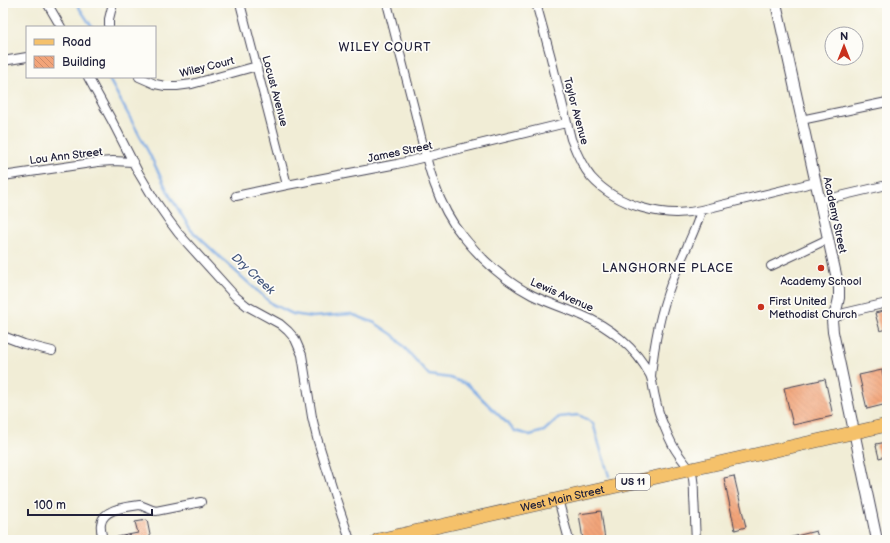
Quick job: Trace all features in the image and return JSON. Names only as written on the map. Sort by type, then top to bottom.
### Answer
[{"type":"main road","name":"West Main Street","points":[[378,540],[887,425]]},
{"type":"street","points":[[47,3],[60,26]]},
{"type":"street","points":[[109,26],[113,3]]},
{"type":"street","name":"Locust Avenue","points":[[240,3],[288,185]]},
{"type":"street","name":"Lewis Avenue","points":[[387,3],[427,158],[440,197],[452,221],[480,256],[517,286],[549,303],[595,321],[609,330],[631,348],[651,376],[655,398],[663,424],[672,445],[690,469]]},
{"type":"street","name":"Taylor Avenue","points":[[536,3],[550,54],[566,123],[576,152],[582,165],[596,181],[612,194],[625,201],[656,211],[684,213],[816,182]]},
{"type":"street","name":"Academy Street","points":[[776,3],[839,288],[839,298],[832,320],[833,332],[877,540]]},
{"type":"street","points":[[3,61],[26,57]]},
{"type":"street","name":"Wiley Court","points":[[141,78],[155,84],[177,86],[192,84],[257,66]]},
{"type":"street","points":[[89,78],[132,162],[154,200],[179,234],[235,296],[247,306],[280,324],[295,340],[302,355],[317,438],[350,540]]},
{"type":"street","points":[[801,120],[887,102]]},
{"type":"street","name":"James Street","points":[[236,196],[427,158],[566,123]]},
{"type":"street","name":"Lou Ann Street","points":[[3,176],[98,162],[132,162]]},
{"type":"street","points":[[820,201],[887,185]]},
{"type":"street","points":[[651,376],[653,356],[665,300],[698,223],[701,210]]},
{"type":"street","points":[[771,266],[828,239]]},
{"type":"street","points":[[832,320],[844,313],[887,303]]},
{"type":"street","points":[[3,336],[24,344],[52,351]]},
{"type":"street","points":[[690,469],[694,479],[696,540]]},
{"type":"street","points":[[558,499],[569,540]]},
{"type":"street","points":[[103,540],[101,525],[102,520],[112,511],[140,505],[156,511],[201,502]]},
{"type":"building","points":[[887,310],[887,329],[880,331],[875,313]]},
{"type":"building","points":[[882,370],[887,394],[887,404],[867,409],[859,375]]},
{"type":"building","points":[[825,379],[833,416],[793,425],[784,388]]},
{"type":"building","points":[[887,442],[887,456],[879,458],[876,444]]},
{"type":"building","points":[[734,476],[746,527],[735,530],[724,478]]},
{"type":"building","points":[[601,511],[605,540],[583,540],[579,514]]},
{"type":"building","points":[[147,520],[151,540],[118,540],[117,537],[138,533],[135,522]]},
{"type":"building","points":[[816,531],[819,540],[788,540],[788,538]]},
{"type":"waterway","name":"Dry Creek","points":[[76,3],[91,26]]},
{"type":"waterway","name":"Dry Creek","points":[[109,78],[149,153],[170,196],[191,230],[272,304],[293,314],[312,317],[351,314],[375,323],[393,335],[429,375],[450,378],[467,384],[515,431],[530,435],[544,431],[559,417],[579,415],[593,423],[609,476]]},
{"type":"place","name":"Academy School","points":[[821,268]]},
{"type":"place","name":"First United Methodist Church","points":[[761,307]]},
{"type":"district","name":"WILEY COURT","points":[[385,47]]},
{"type":"district","name":"LANGHORNE PLACE","points":[[668,268]]}]
